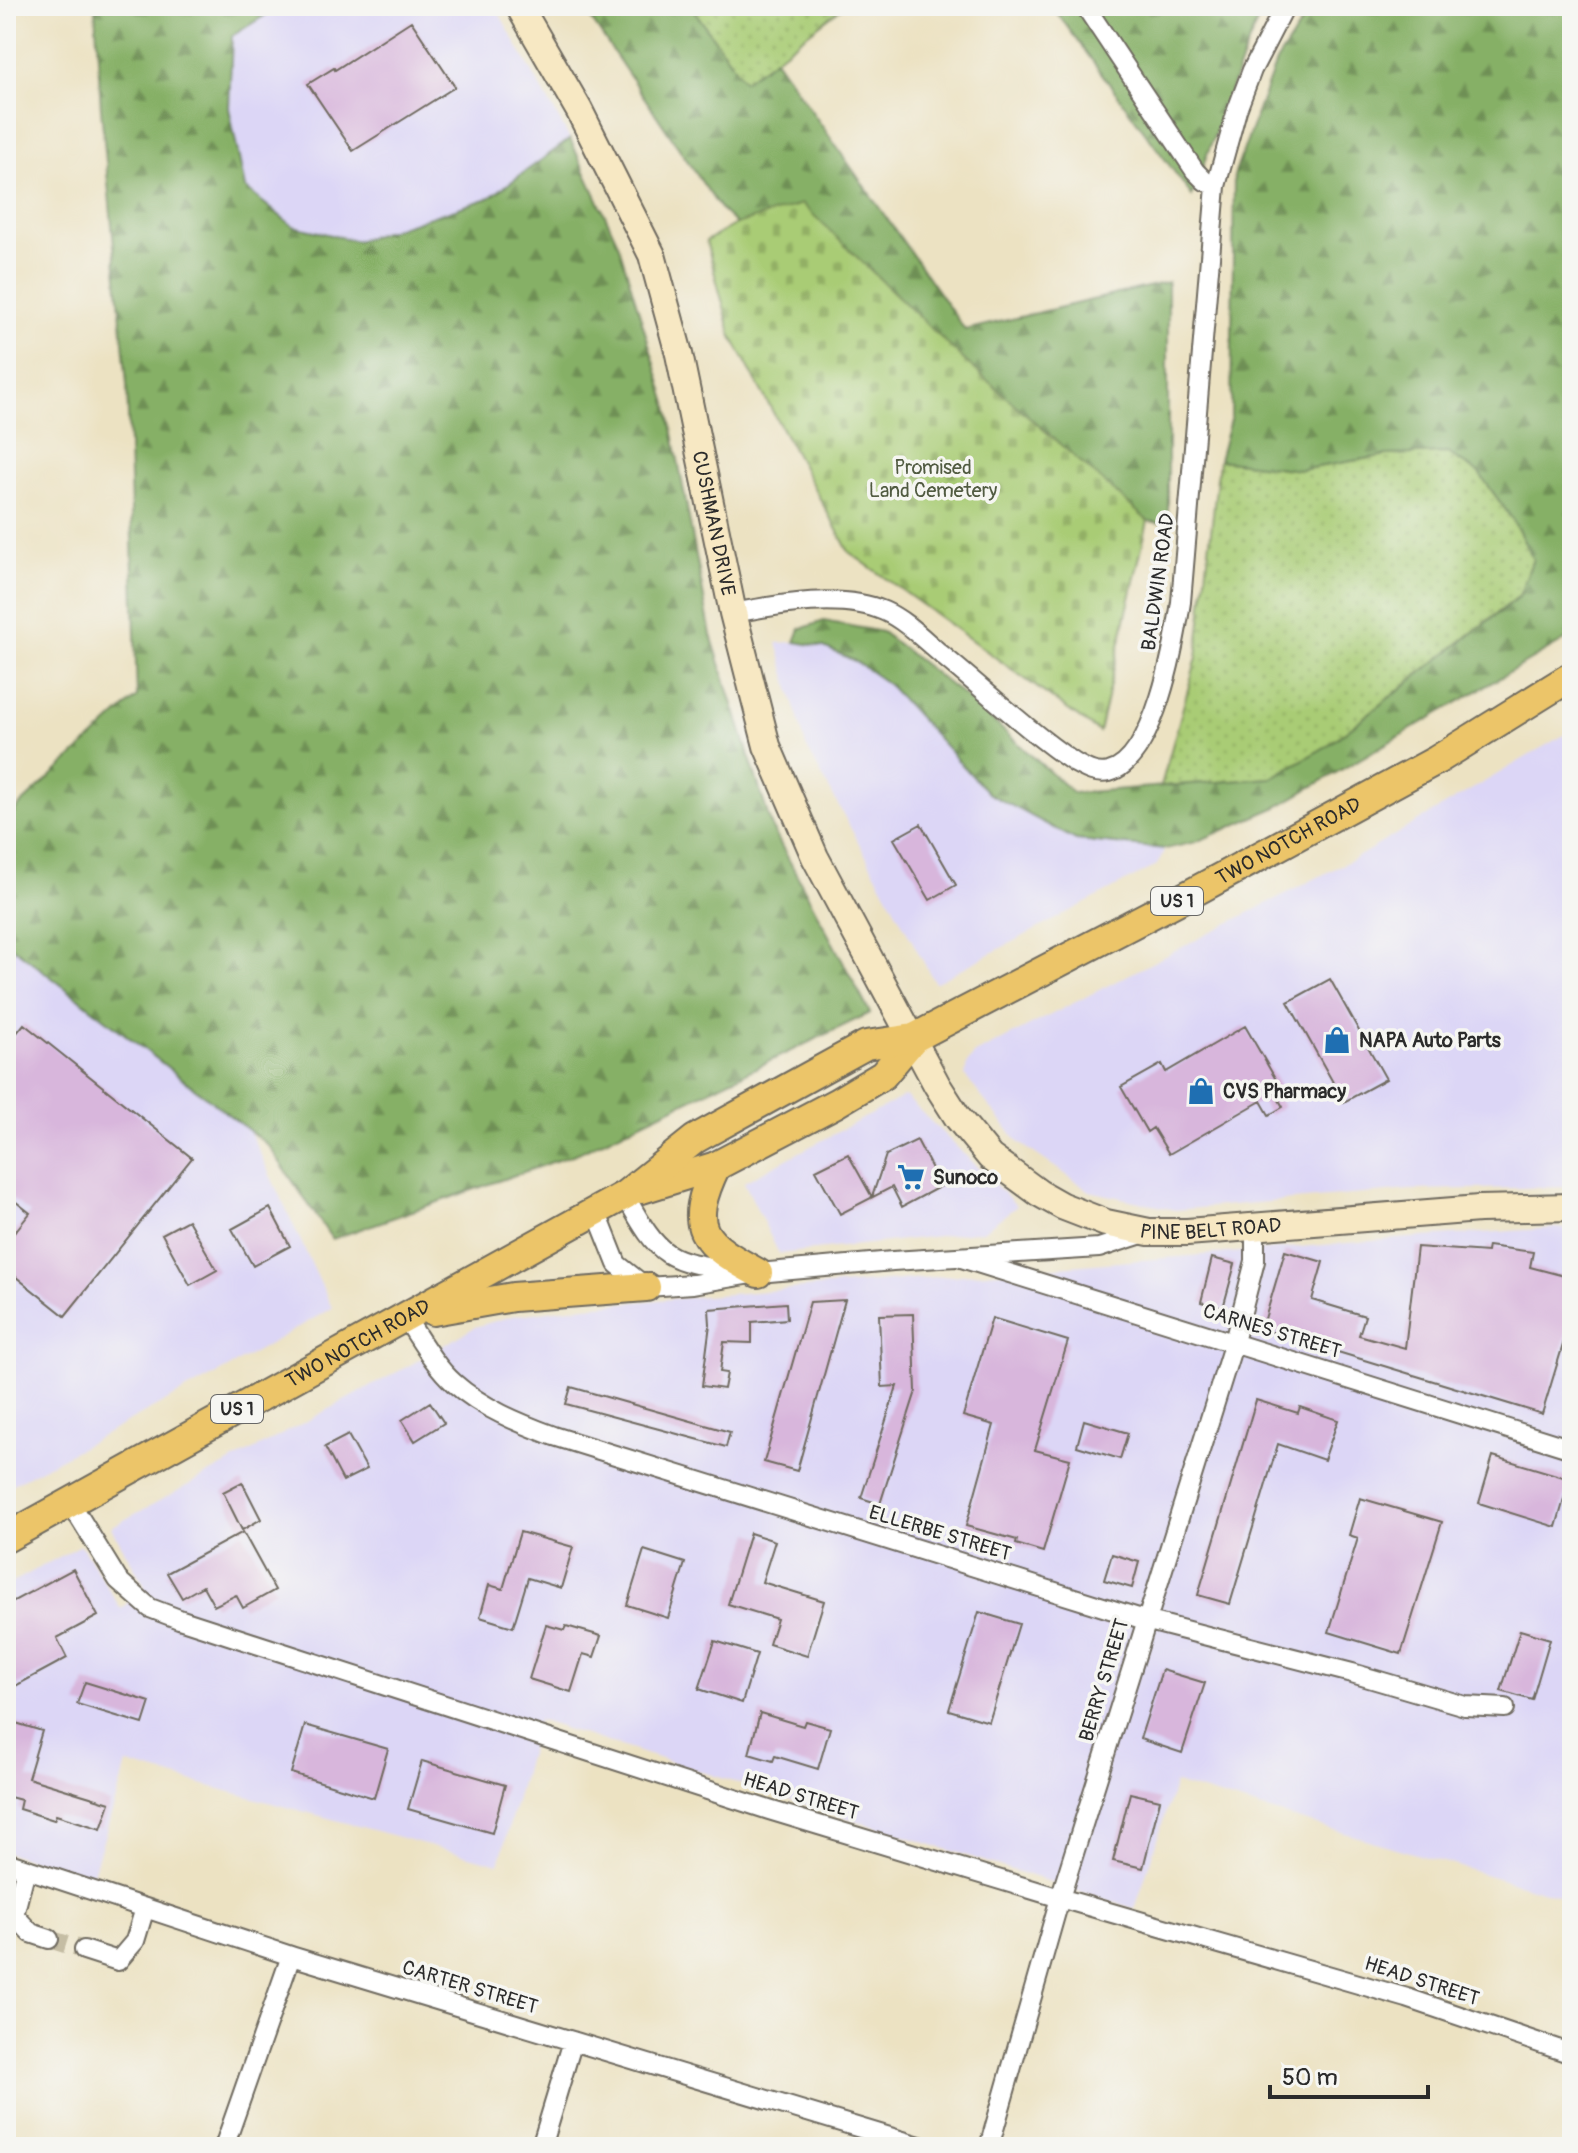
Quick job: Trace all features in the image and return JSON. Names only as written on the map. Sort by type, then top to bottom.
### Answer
[{"type":"main road","name":"TWO NOTCH ROAD","points":[[6,1538],[625,1195],[695,1139],[866,1045],[914,1038],[1437,760],[1572,676]]},
{"type":"main road","name":"TWO NOTCH ROAD","points":[[625,1195],[716,1166],[836,1103],[883,1075],[914,1038]]},
{"type":"main road","points":[[716,1166],[701,1200],[700,1219],[704,1231],[715,1248],[758,1273]]},
{"type":"main road","points":[[405,1317],[513,1297],[646,1287]]},
{"type":"street","name":"CUSHMAN DRIVE","points":[[519,6],[579,110],[652,255],[679,354],[733,613],[767,746],[815,857],[944,1096],[990,1157],[1062,1206],[1106,1223],[1149,1232]]},
{"type":"street","points":[[1085,6],[1195,171],[1216,186]]},
{"type":"street","name":"BALDWIN ROAD","points":[[733,613],[771,606],[827,602],[882,610],[923,639],[1075,763],[1098,773],[1111,771],[1122,766],[1133,754],[1148,728],[1178,623],[1185,574],[1216,186],[1237,110],[1252,70],[1285,6]]},
{"type":"street","name":"PINE BELT ROAD","points":[[625,1195],[646,1232],[671,1257],[758,1273]]},
{"type":"street","name":"PINE BELT ROAD","points":[[646,1287],[693,1284],[758,1273],[1099,1248],[1149,1232],[1187,1232],[1466,1210],[1572,1207]]},
{"type":"street","points":[[596,1211],[617,1264],[646,1287]]},
{"type":"street","name":"BERRY STREET","points":[[989,2147],[1060,1898],[1234,1342],[1255,1261],[1255,1226]]},
{"type":"street","name":"CARNES STREET","points":[[958,1257],[1572,1449]]},
{"type":"street","name":"ELLERBE STREET","points":[[405,1317],[455,1384],[490,1407],[554,1436],[1145,1620],[1352,1673],[1465,1706],[1505,1708]]},
{"type":"street","name":"HEAD STREET","points":[[70,1502],[118,1580],[150,1608],[769,1810],[1407,1998],[1572,2054]]},
{"type":"street","name":"CARTER STREET","points":[[6,1862],[291,1956],[573,2041],[887,2142],[923,2147]]},
{"type":"street","points":[[26,1869],[14,1915],[31,1933],[49,1939]]},
{"type":"street","points":[[84,1950],[118,1961],[135,1941],[145,1908]]},
{"type":"street","points":[[224,2147],[291,1956]]},
{"type":"street","points":[[541,2147],[573,2041]]},
{"type":"shaded area","points":[[280,6],[495,6],[570,139],[489,198],[357,241],[302,232],[245,188],[229,108],[232,36]]},
{"type":"shaded area","points":[[795,642],[824,647],[855,661],[1076,840],[1165,849],[1157,865],[935,983],[806,746],[777,643]]},
{"type":"shaded area","points":[[1572,730],[1572,1187],[1410,1190],[1175,1210],[1090,1191],[1018,1142],[965,1076],[967,1063],[975,1054],[1361,855]]},
{"type":"shaded area","points":[[6,942],[249,1130],[332,1308],[6,1488]]},
{"type":"shaded area","points":[[905,1096],[1017,1206],[983,1231],[779,1254],[744,1182]]},
{"type":"shaded area","points":[[1572,1229],[1572,1900],[1175,1783],[1135,1909],[538,1720],[499,1864],[127,1764],[91,1879],[6,1852],[6,1586],[81,1545],[121,1609],[145,1586],[111,1527],[475,1327],[512,1316],[586,1306]]},
{"type":"green space","points":[[95,6],[280,6],[232,36],[229,108],[245,188],[293,226],[357,241],[489,198],[570,139],[618,243],[668,407],[711,635],[772,828],[870,1013],[578,1153],[332,1239],[269,1146],[6,942],[6,818],[137,697],[127,384],[101,109]]},
{"type":"green space","points":[[582,6],[691,6],[744,81],[775,59],[965,330],[1168,282],[1168,524],[1136,519],[796,280],[721,210]]},
{"type":"green space","points":[[691,6],[844,6],[744,82]]},
{"type":"green space","points":[[1052,6],[1269,6],[1258,20],[1245,51],[1192,196]]},
{"type":"green space","points":[[1313,6],[1572,6],[1572,636],[1277,807],[1196,842],[1165,849],[1076,840],[988,793],[887,683],[855,661],[824,647],[795,642],[800,629],[824,621],[882,632],[972,702],[1073,793],[1271,778],[1327,746],[1519,597],[1533,559],[1513,520],[1479,473],[1448,453],[1387,455],[1300,470],[1219,460],[1231,416],[1234,176],[1276,62]]},
{"type":"green space","name":"Promised Land Cemetery","points":[[802,204],[964,360],[1148,521],[1099,732],[849,552],[732,337],[706,241],[736,224]]},
{"type":"green space","points":[[1448,452],[1479,473],[1513,520],[1533,559],[1519,596],[1327,746],[1271,778],[1161,786],[1197,657],[1219,460],[1300,470],[1387,455]]},
{"type":"building","points":[[411,21],[455,87],[353,151],[308,84]]},
{"type":"building","points":[[921,824],[956,885],[930,900],[894,839]]},
{"type":"building","name":"NAPA Auto Parts","points":[[1330,979],[1386,1079],[1344,1102],[1288,1002]]},
{"type":"building","points":[[24,1024],[192,1158],[65,1316],[16,1277],[6,1290],[6,1243],[30,1213],[6,1194],[6,1046]]},
{"type":"building","name":"CVS Pharmacy","points":[[1245,1026],[1282,1090],[1275,1093],[1283,1107],[1269,1115],[1261,1101],[1169,1154],[1153,1128],[1147,1132],[1121,1087],[1162,1064],[1166,1072]]},
{"type":"building","points":[[917,1140],[941,1186],[902,1207],[892,1187],[840,1214],[816,1170],[848,1154],[872,1197],[886,1155]]},
{"type":"building","points":[[270,1208],[290,1246],[253,1266],[232,1229]]},
{"type":"building","points":[[188,1220],[217,1270],[190,1285],[162,1234]]},
{"type":"building","points":[[1488,1246],[1533,1252],[1530,1267],[1572,1278],[1572,1326],[1569,1325],[1542,1414],[1262,1329],[1285,1251],[1323,1262],[1312,1300],[1365,1316],[1359,1335],[1405,1348],[1417,1247],[1487,1252]]},
{"type":"building","points":[[1212,1258],[1235,1264],[1223,1308],[1201,1302]]},
{"type":"building","points":[[845,1300],[797,1471],[764,1462],[810,1302]]},
{"type":"building","points":[[786,1303],[787,1319],[752,1322],[752,1343],[724,1342],[720,1372],[727,1373],[724,1389],[702,1386],[709,1309]]},
{"type":"building","points":[[913,1314],[916,1391],[880,1504],[861,1498],[897,1386],[882,1387],[879,1315]]},
{"type":"building","points":[[992,1318],[1068,1341],[1035,1450],[1070,1459],[1043,1552],[1016,1544],[1017,1540],[966,1526],[994,1425],[963,1416]]},
{"type":"building","points":[[571,1387],[730,1432],[726,1447],[566,1404]]},
{"type":"building","points":[[1256,1400],[1298,1413],[1300,1407],[1338,1420],[1324,1460],[1278,1444],[1230,1604],[1198,1595]]},
{"type":"building","points":[[430,1402],[444,1423],[415,1441],[402,1420]]},
{"type":"building","points":[[1084,1420],[1128,1433],[1120,1459],[1077,1446]]},
{"type":"building","points":[[348,1435],[367,1469],[343,1481],[325,1447]]},
{"type":"building","points":[[1493,1456],[1570,1479],[1556,1527],[1479,1503]]},
{"type":"building","points":[[242,1482],[261,1519],[242,1530],[223,1492]]},
{"type":"building","points":[[1360,1498],[1442,1522],[1401,1654],[1329,1632],[1358,1538],[1349,1535]]},
{"type":"building","points":[[243,1532],[275,1590],[243,1608],[236,1595],[214,1606],[203,1586],[182,1598],[167,1573]]},
{"type":"building","points":[[520,1532],[573,1547],[561,1588],[528,1578],[513,1627],[480,1617],[489,1585],[503,1589]]},
{"type":"building","points":[[750,1533],[775,1541],[762,1582],[824,1601],[807,1656],[769,1644],[777,1619],[728,1604]]},
{"type":"building","points":[[644,1550],[685,1563],[668,1618],[627,1605]]},
{"type":"building","points":[[1112,1554],[1139,1562],[1132,1588],[1104,1580]]},
{"type":"building","points":[[73,1569],[98,1616],[57,1638],[67,1658],[6,1691],[6,1605]]},
{"type":"building","points":[[979,1612],[1019,1624],[989,1722],[949,1710]]},
{"type":"building","points":[[546,1625],[564,1630],[566,1626],[601,1636],[594,1657],[583,1654],[571,1692],[529,1679]]},
{"type":"building","points":[[1520,1630],[1550,1639],[1532,1700],[1501,1691]]},
{"type":"building","points":[[715,1641],[757,1654],[742,1703],[699,1689]]},
{"type":"building","points":[[1162,1670],[1205,1683],[1182,1753],[1140,1739]]},
{"type":"building","points":[[85,1682],[150,1702],[143,1724],[77,1704]]},
{"type":"building","points":[[760,1713],[803,1726],[805,1721],[830,1728],[818,1769],[775,1756],[773,1761],[749,1754]]},
{"type":"building","points":[[6,1720],[42,1731],[28,1778],[110,1803],[101,1829],[56,1815],[54,1820],[19,1809],[21,1800],[6,1796]]},
{"type":"building","points":[[305,1725],[388,1749],[374,1798],[291,1773]]},
{"type":"building","points":[[422,1761],[505,1785],[492,1833],[408,1809]]},
{"type":"building","points":[[1130,1793],[1160,1800],[1143,1868],[1113,1861]]},
{"type":"tunnel","points":[[49,1939],[84,1950]]},
{"type":"place","name":"NAPA Auto Parts","points":[[1337,1040]]},
{"type":"place","name":"CVS Pharmacy","points":[[1201,1091]]},
{"type":"place","name":"Sunoco","points":[[911,1177]]}]
